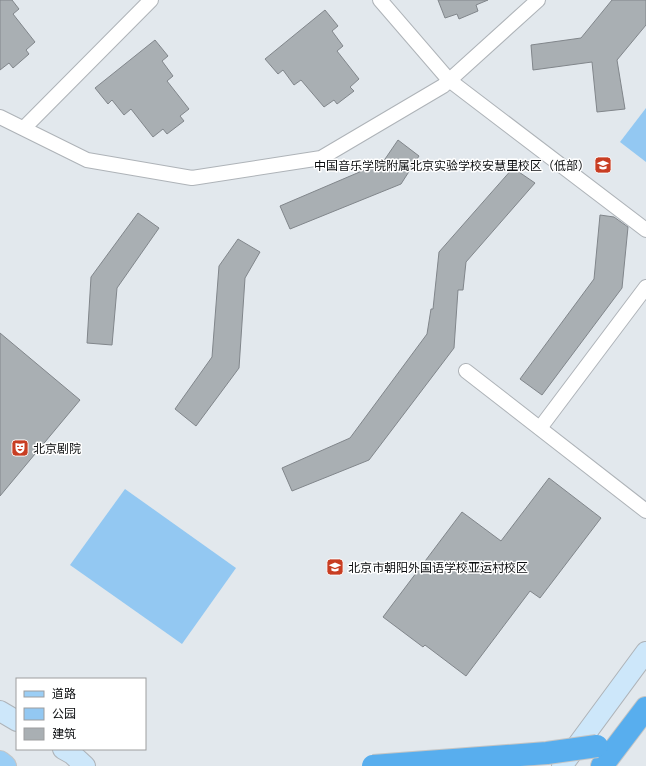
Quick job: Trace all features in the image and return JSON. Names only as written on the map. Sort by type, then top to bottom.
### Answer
[{"type":"highway","points":[[602,766],[646,708]]},
{"type":"highway","points":[[373,766],[547,752],[597,746],[626,734]]},
{"type":"main road","points":[[0,762],[5,766]]},
{"type":"street","points":[[24,128],[151,0]]},
{"type":"street","points":[[380,0],[449,80],[646,230]]},
{"type":"street","points":[[0,117],[87,160],[192,178],[321,158],[443,86],[538,0]]},
{"type":"street","points":[[540,428],[646,287]]},
{"type":"street","points":[[466,371],[646,511]]},
{"type":"street","points":[[562,766],[646,652]]},
{"type":"street","points":[[0,711],[16,720]]},
{"type":"street","points":[[65,750],[72,754],[85,766]]},
{"type":"green space","points":[[646,108],[646,162],[620,142]]},
{"type":"green space","points":[[125,489],[236,568],[182,644],[70,565]]},
{"type":"building","points":[[0,0],[12,0],[19,9],[13,14],[35,42],[26,50],[29,54],[13,68],[9,63],[0,70]]},
{"type":"building","points":[[438,0],[488,0],[476,5],[478,11],[459,19],[457,14],[445,18]]},
{"type":"building","points":[[612,0],[646,0],[646,25],[617,60],[625,109],[597,112],[592,62],[533,70],[531,45],[581,38]]},
{"type":"building","points":[[325,10],[338,26],[332,31],[343,46],[337,51],[359,79],[350,87],[354,91],[337,104],[334,100],[324,107],[301,80],[294,85],[283,70],[278,74],[265,59]]},
{"type":"building","points":[[155,40],[168,56],[162,61],[173,76],[167,81],[189,109],[180,116],[184,121],[167,134],[163,129],[153,137],[131,109],[124,115],[112,100],[108,104],[95,88]]},
{"type":"building","points":[[398,140],[419,156],[401,184],[290,229],[280,206],[383,162]]},
{"type":"building","points":[[513,168],[535,183],[466,262],[463,290],[458,290],[454,348],[369,460],[292,491],[282,468],[350,438],[427,334],[431,309],[433,309],[439,252]]},
{"type":"building","points":[[138,213],[159,228],[117,288],[112,345],[87,343],[91,277]]},
{"type":"building","points":[[600,215],[614,217],[628,227],[622,288],[542,395],[520,379],[594,279]]},
{"type":"building","points":[[238,239],[260,252],[245,278],[239,368],[196,426],[175,409],[212,357],[219,266]]},
{"type":"building","name":"北京剧院","points":[[0,333],[80,400],[0,496]]},
{"type":"building","points":[[549,478],[601,518],[540,598],[530,591],[466,676],[425,645],[423,647],[383,617],[462,512],[501,541]]},
{"type":"place","name":"中国音乐学院附属北京实验学校安慧里校区（低部）","points":[[603,165]]},
{"type":"place","name":"北京剧院","points":[[20,448]]},
{"type":"place","name":"北京市朝阳外国语学校亚运村校区","points":[[335,567]]}]
